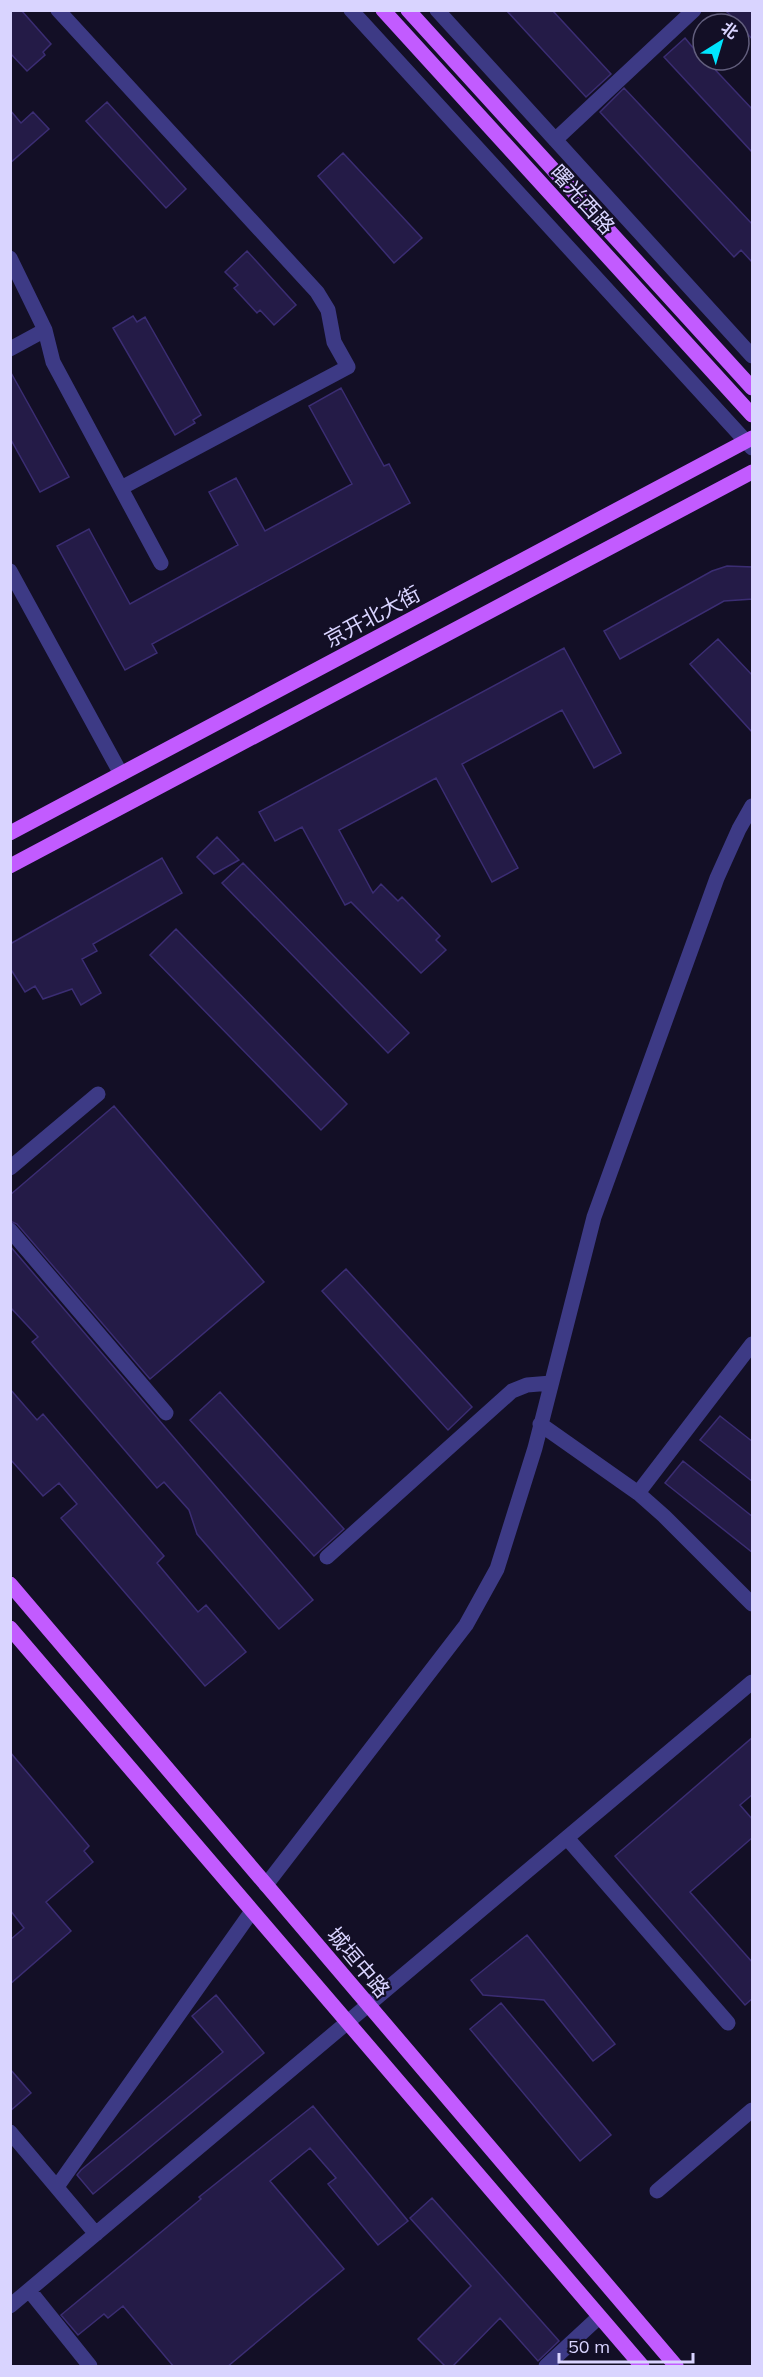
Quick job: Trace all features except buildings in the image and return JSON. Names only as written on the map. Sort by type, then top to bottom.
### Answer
[{"type":"main road","name":"曙光西路","points":[[383,10],[753,415]]},
{"type":"main road","name":"曙光西路","points":[[408,10],[753,388]]},
{"type":"main road","name":"京开北大街","points":[[10,832],[750,442]]},
{"type":"main road","points":[[10,866],[753,472]]},
{"type":"main road","name":"城垣中路","points":[[10,1584],[676,2367]]},
{"type":"main road","points":[[10,1628],[642,2367]]},
{"type":"street","points":[[58,10],[316,292],[328,310],[334,342],[348,367],[121,488]]},
{"type":"street","points":[[351,10],[750,442]]},
{"type":"street","points":[[437,10],[753,356]]},
{"type":"street","points":[[555,140],[694,10]]},
{"type":"street","points":[[10,258],[45,330],[53,363],[161,563]]},
{"type":"street","points":[[10,349],[45,330]]},
{"type":"street","points":[[10,571],[121,774]]},
{"type":"street","points":[[266,1885],[466,1625],[497,1569],[540,1424],[594,1217],[717,878],[739,829],[753,806]]},
{"type":"street","points":[[10,1168],[98,1094]]},
{"type":"street","points":[[10,1230],[166,1413]]},
{"type":"street","points":[[638,1493],[753,1344]]},
{"type":"street","points":[[327,1557],[512,1391],[526,1385],[551,1383]]},
{"type":"street","points":[[540,1424],[638,1493],[753,1604]]},
{"type":"street","points":[[10,2306],[753,1682]]},
{"type":"street","points":[[567,1838],[728,2023]]},
{"type":"street","points":[[60,2184],[252,1911]]},
{"type":"street","points":[[657,2191],[752,2110]]},
{"type":"street","points":[[11,2133],[96,2234]]},
{"type":"street","points":[[29,2290],[90,2367]]},
{"type":"street","points":[[546,2367],[599,2317]]}]
